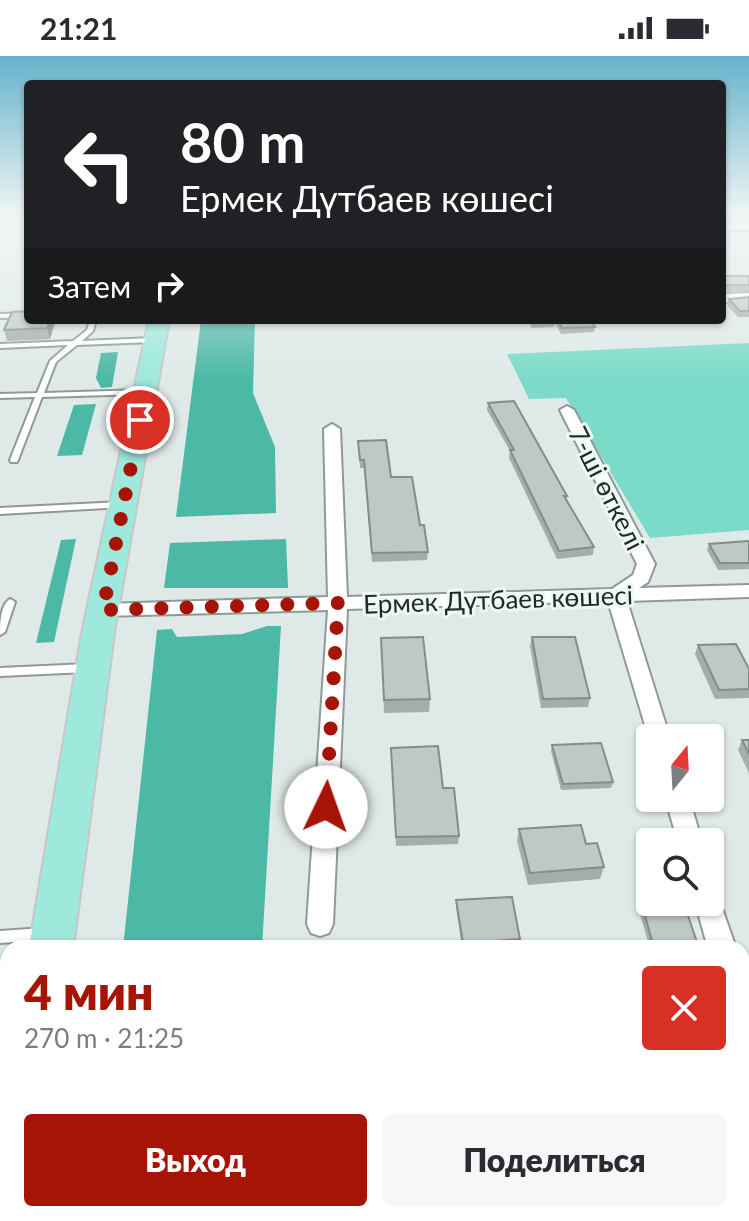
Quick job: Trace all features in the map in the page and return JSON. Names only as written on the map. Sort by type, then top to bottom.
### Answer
[{"type":"main road","points":[[52,940],[93,668],[156,330]]},
{"type":"street","points":[[726,298],[749,297]]},
{"type":"street","name":"7-шi өткелi","points":[[567,410],[646,564],[641,578],[616,595]]},
{"type":"street","points":[[320,924],[338,603],[332,429]]},
{"type":"street","name":"Ермек Дүтбаев көшесi","points":[[103,610],[749,591]]},
{"type":"street","points":[[616,595],[655,724]]},
{"type":"street","points":[[712,916],[720,940]]},
{"type":"lane","points":[[0,316],[24,315]]},
{"type":"lane","points":[[14,460],[53,361],[80,341],[90,331],[92,324]]},
{"type":"lane","points":[[0,346],[80,341],[156,330]]},
{"type":"lane","points":[[0,396],[146,392]]},
{"type":"lane","points":[[0,511],[123,505]]},
{"type":"lane","points":[[0,632],[10,602]]},
{"type":"lane","points":[[0,672],[93,668]]},
{"type":"lane","points":[[0,937],[52,940]]},
{"type":"green space","points":[[200,324],[255,324],[253,393],[275,447],[276,513],[176,517]]},
{"type":"green space","points":[[749,343],[749,530],[650,538],[566,398],[529,399],[507,354]]},
{"type":"green space","points":[[118,352],[112,387],[101,388],[96,378],[101,353]]},
{"type":"green space","points":[[96,404],[82,455],[57,456],[74,405]]},
{"type":"green space","points":[[76,539],[54,642],[36,643],[61,540]]},
{"type":"green space","points":[[286,539],[288,588],[164,588],[170,543]]},
{"type":"green space","points":[[267,626],[281,626],[262,940],[124,940],[157,630],[172,629],[177,637],[242,634]]},
{"type":"building","points":[[726,276],[749,276],[749,285],[726,285]]},
{"type":"building","points":[[749,297],[749,311],[740,311],[729,299]]},
{"type":"building","points":[[24,311],[24,324],[48,324],[47,328],[4,330],[12,312]]},
{"type":"building","points":[[560,324],[593,324],[595,327],[562,328]]},
{"type":"building","points":[[514,401],[594,547],[559,551],[510,450],[514,450],[488,403]]},
{"type":"building","points":[[386,440],[391,477],[412,477],[428,552],[372,553],[364,460],[360,460],[358,441]]},
{"type":"building","points":[[749,541],[749,563],[720,563],[709,544]]},
{"type":"building","points":[[423,637],[430,699],[384,700],[381,638]]},
{"type":"building","points":[[532,637],[575,637],[590,698],[543,699]]},
{"type":"building","points":[[736,644],[749,669],[749,689],[719,690],[698,645]]},
{"type":"building","points":[[742,740],[749,740],[749,754]]},
{"type":"building","points":[[601,743],[613,782],[563,784],[552,745]]},
{"type":"building","points":[[438,746],[443,788],[454,788],[459,836],[396,837],[391,748]]},
{"type":"building","points":[[581,825],[586,844],[597,843],[604,867],[530,873],[519,829]]},
{"type":"building","points":[[512,897],[520,939],[463,940],[456,900]]},
{"type":"building","points":[[645,916],[688,916],[696,940],[652,940]]},
{"type":"route","points":[[140,420],[103,610],[338,603],[326,807]]}]
